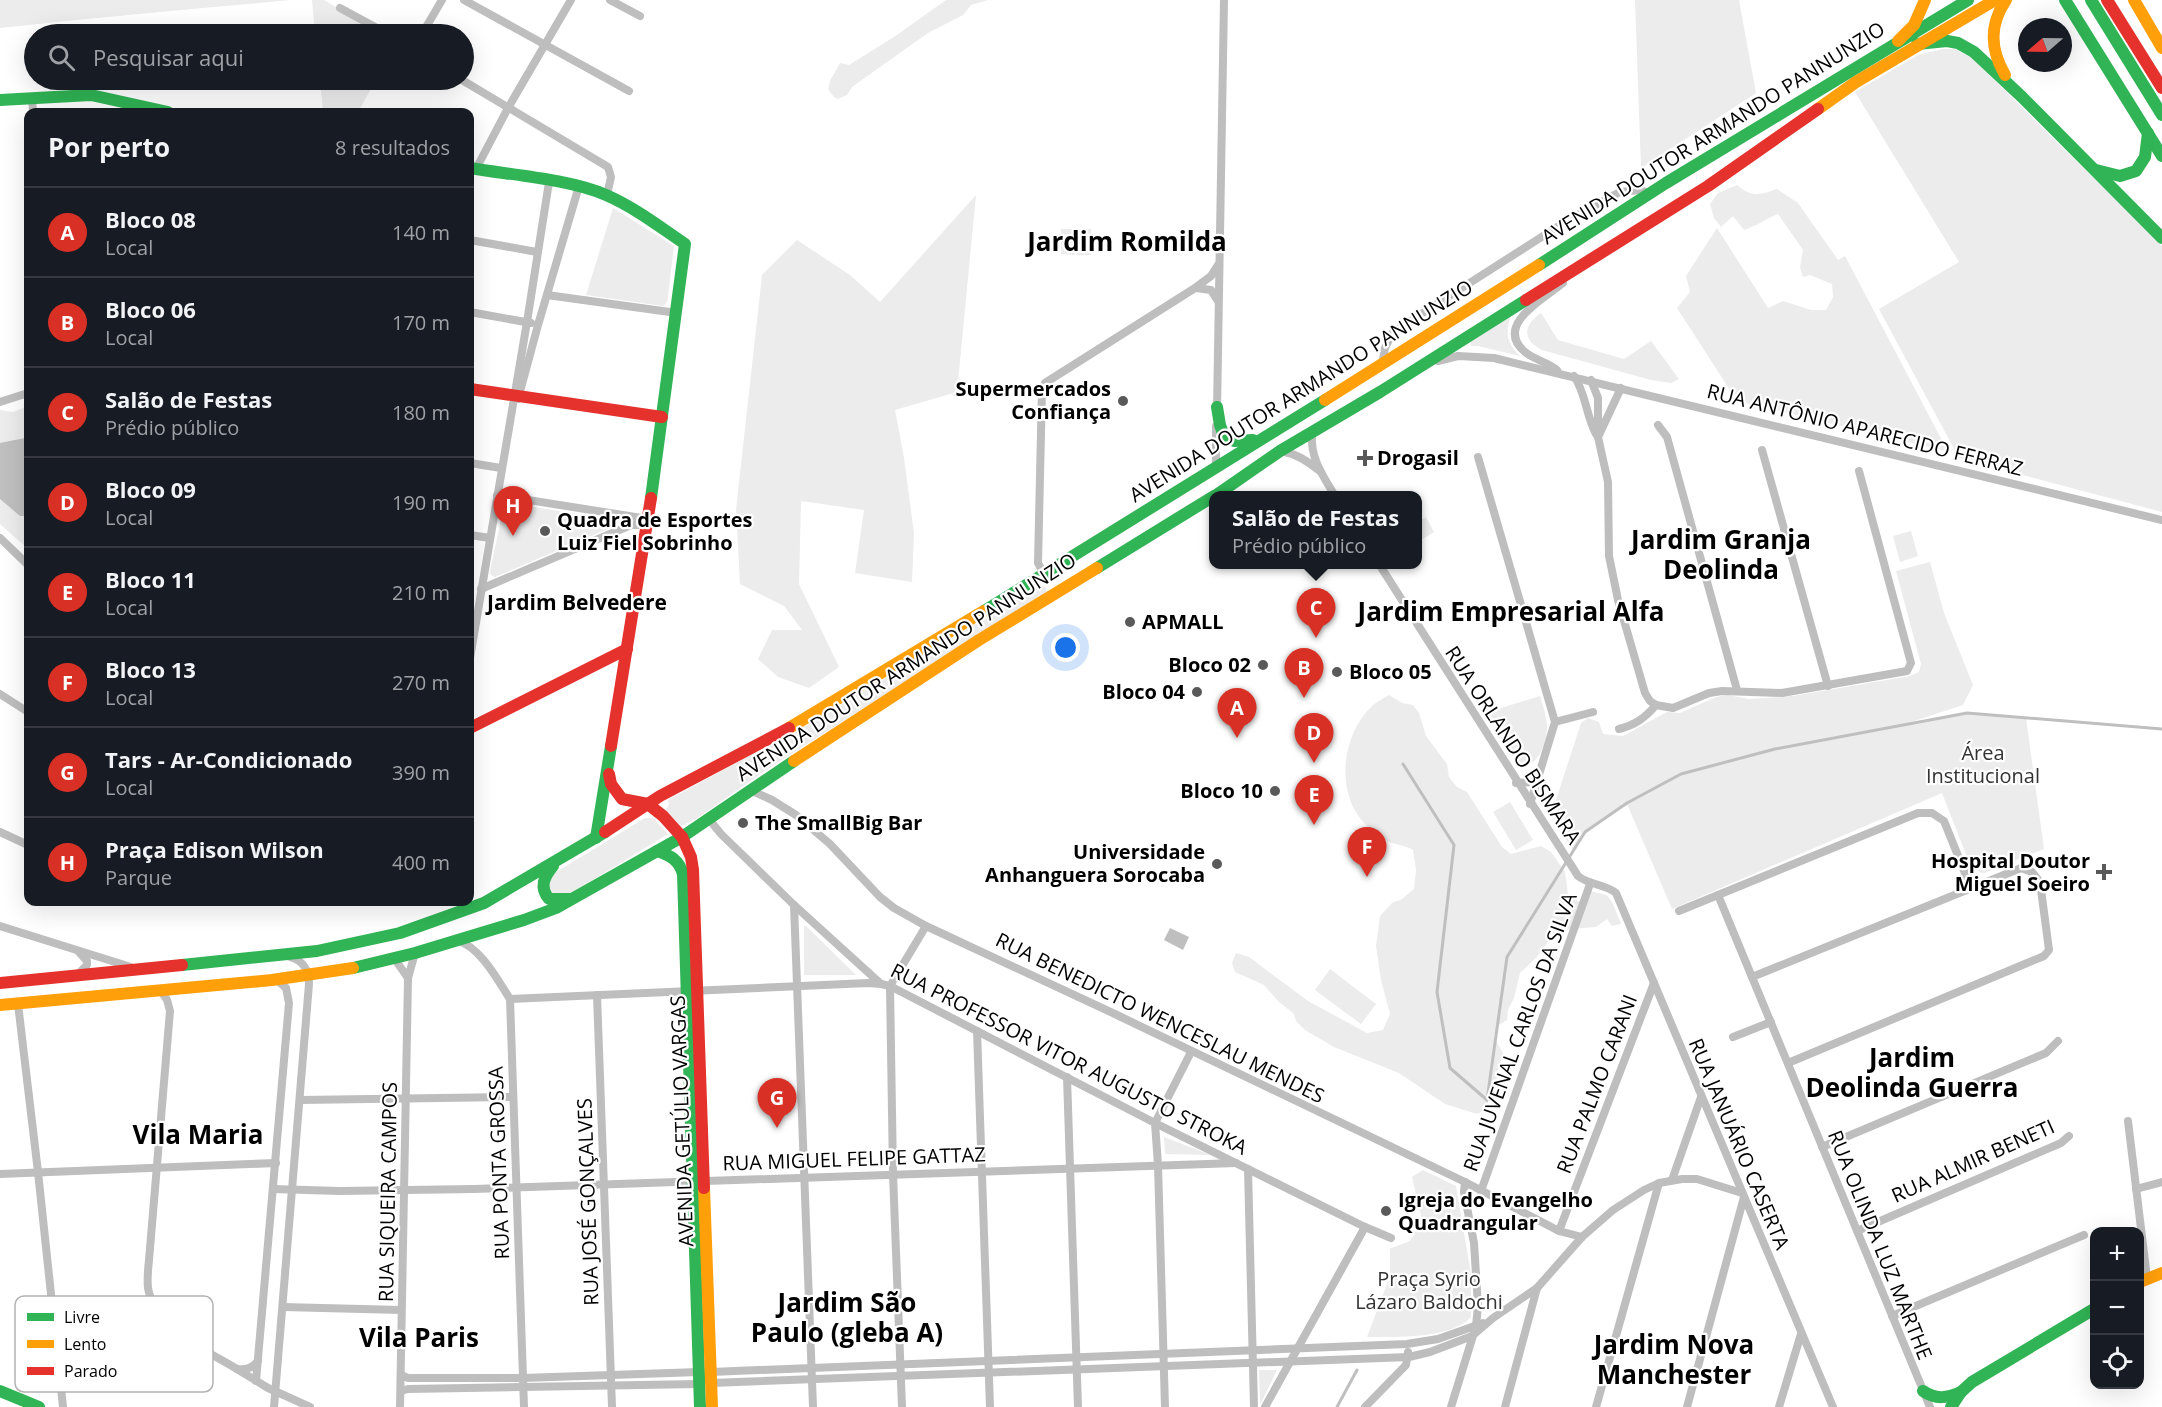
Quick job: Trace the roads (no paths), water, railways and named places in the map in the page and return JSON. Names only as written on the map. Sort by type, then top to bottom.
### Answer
[{"type":"main road","points":[[1898,41],[1914,25],[1925,0]]},
{"type":"main road","name":"AVENIDA DOUTOR ARMANDO PANNUNZIO","points":[[0,983],[285,956],[356,944],[400,933],[449,918],[484,903],[596,838],[660,796],[798,723],[1044,574],[1382,365],[1666,183],[1968,0]]},
{"type":"main road","name":"AVENIDA DOUTOR ARMANDO PANNUNZIO","points":[[1221,491],[1280,451],[1359,405],[1698,192],[1856,82],[1995,0]]},
{"type":"main road","points":[[2006,0],[1997,15],[1992,42],[2001,69],[2022,97]]},
{"type":"main road","points":[[2065,0],[2162,156]]},
{"type":"main road","points":[[2091,0],[2162,115]]},
{"type":"main road","points":[[2107,0],[2162,88]]},
{"type":"main road","points":[[2134,0],[2162,48]]},
{"type":"main road","points":[[1917,44],[1939,41],[1958,43],[1974,52],[2162,238]]},
{"type":"main road","points":[[0,100],[91,95],[152,108]]},
{"type":"main road","points":[[2092,169],[2110,176],[2125,176],[2135,172],[2144,163],[2148,149],[2148,133]]},
{"type":"main road","points":[[474,168],[579,186],[607,195],[685,244],[647,522],[596,838]]},
{"type":"main road","points":[[1688,170],[1688,183],[1698,192]]},
{"type":"main road","points":[[1666,183],[1675,189],[1676,206]]},
{"type":"main road","points":[[1346,386],[1347,395],[1359,405]]},
{"type":"main road","points":[[474,390],[662,417]]},
{"type":"main road","points":[[1327,397],[1336,402],[1338,409],[1335,419]]},
{"type":"main road","points":[[1217,406],[1221,432],[1228,439],[1237,443],[1258,440]]},
{"type":"main road","points":[[1201,504],[1216,467]]},
{"type":"main road","name":"AVENIDA DOUTOR ARMANDO PANNUNZIO","points":[[0,1005],[309,975],[415,953],[525,920],[573,899],[682,837],[979,640],[1209,499]]},
{"type":"main road","points":[[1044,574],[1060,591]]},
{"type":"main road","points":[[474,726],[627,649]]},
{"type":"main road","points":[[596,666],[607,667],[618,674],[621,688]]},
{"type":"main road","points":[[609,763],[611,784],[618,796],[628,801],[648,804],[663,816],[682,837]]},
{"type":"main road","name":"AVENIDA GETÚLIO VARGAS","points":[[682,837],[691,858],[693,870],[691,991]]},
{"type":"main road","name":"AVENIDA GETÚLIO VARGAS","points":[[657,851],[675,859],[682,870],[691,991],[705,1378],[712,1407]]},
{"type":"main road","points":[[556,862],[545,875],[542,885],[544,893],[549,899],[573,899]]},
{"type":"main road","points":[[0,990],[6,992],[18,1004]]},
{"type":"main road","points":[[2144,1280],[2162,1272]]},
{"type":"main road","points":[[1952,1407],[1961,1392],[1972,1382],[2090,1311]]},
{"type":"main road","name":"AVENIDA GETÚLIO VARGAS","points":[[700,1407],[705,1378]]},
{"type":"main road","points":[[0,1391],[39,1407]]},
{"type":"main road","points":[[1923,1391],[1941,1399],[1961,1392]]},
{"type":"street","points":[[428,24],[442,0]]},
{"type":"street","points":[[464,0],[629,91]]},
{"type":"street","points":[[474,166],[571,0]]},
{"type":"street","points":[[610,0],[640,16]]},
{"type":"street","points":[[1216,467],[1224,0]]},
{"type":"street","points":[[340,8],[370,24]]},
{"type":"street","points":[[474,87],[608,166],[611,177],[607,195]]},
{"type":"street","points":[[32,98],[33,108]]},
{"type":"street","points":[[517,396],[549,182]]},
{"type":"street","points":[[474,608],[481,589],[511,409],[517,396],[579,186]]},
{"type":"street","points":[[1382,365],[1384,348],[1393,332],[1565,222],[1620,192],[1640,190],[1650,193]]},
{"type":"street","points":[[474,241],[537,252]]},
{"type":"street","name":"RUA ANTÔNIO APARECIDO FERRAZ","points":[[1560,372],[1547,362],[1522,350],[1516,340],[1516,324],[1524,314],[1608,249]]},
{"type":"street","points":[[1044,574],[1038,563],[1044,382],[1195,288],[1214,273],[1220,261]]},
{"type":"street","points":[[1195,288],[1211,290],[1217,297],[1218,306]]},
{"type":"street","points":[[546,296],[677,313]]},
{"type":"street","points":[[474,313],[538,325]]},
{"type":"street","name":"RUA ANTÔNIO APARECIDO FERRAZ","points":[[1420,367],[1449,357],[1494,358],[1560,372],[2162,520]]},
{"type":"street","points":[[1574,376],[1580,385],[1589,422],[1598,437]]},
{"type":"street","points":[[1591,380],[1598,398],[1598,437],[1608,482],[1609,556],[1645,693],[1656,705],[1673,708],[1709,693],[1737,690],[1782,693],[1907,671],[1911,663],[1859,471]]},
{"type":"street","points":[[1598,437],[1617,387]]},
{"type":"street","points":[[0,402],[24,394]]},
{"type":"street","points":[[1658,425],[1667,437],[1737,690]]},
{"type":"street","points":[[1312,434],[1312,453],[1332,491]]},
{"type":"street","points":[[1762,450],[1828,686]]},
{"type":"street","points":[[1280,451],[1304,459],[1320,471]]},
{"type":"street","points":[[1478,457],[1555,723],[1530,804]]},
{"type":"street","points":[[474,464],[501,468]]},
{"type":"street","points":[[497,495],[647,522]]},
{"type":"street","points":[[481,589],[631,525],[647,522]]},
{"type":"street","points":[[474,536],[490,538]]},
{"type":"street","points":[[0,538],[24,561]]},
{"type":"street","name":"RUA ORLANDO BISMARA","points":[[1382,569],[1573,870],[1590,884],[1611,889],[1616,893]]},
{"type":"street","points":[[0,694],[24,709]]},
{"type":"street","points":[[1619,729],[1635,725],[1656,705]]},
{"type":"street","points":[[1555,723],[1593,712]]},
{"type":"street","points":[[1516,783],[1534,782],[1539,779]]},
{"type":"street","name":"RUA BENEDICTO WENCESLAU MENDES","points":[[750,790],[796,815],[830,844],[880,897],[894,908],[926,926],[1465,1182],[1559,1231],[1582,1237]]},
{"type":"street","points":[[1679,912],[1918,813],[1932,813],[1944,821],[1971,888]]},
{"type":"street","name":"RUA PROFESSOR VITOR AUGUSTO STROKA","points":[[708,818],[721,834],[794,905],[885,985],[1155,1123],[1391,1238]]},
{"type":"street","points":[[0,832],[24,843]]},
{"type":"street","points":[[1752,977],[2021,868],[2032,872],[2040,882],[2049,950],[2044,956],[1788,1063]]},
{"type":"street","name":"RUA JUVENAL CARLOS DA SILVA","points":[[1481,1191],[1590,884]]},
{"type":"street","name":"RUA JANUÁRIO CASERTA","points":[[1616,893],[1833,1407]]},
{"type":"street","name":"RUA OLINDA LUZ MARTHE","points":[[1718,895],[1929,1407]]},
{"type":"street","points":[[794,905],[813,1407]]},
{"type":"street","points":[[0,926],[137,969]]},
{"type":"street","points":[[902,1407],[885,985],[926,926]]},
{"type":"street","points":[[457,940],[472,949],[510,999],[797,986],[885,985]]},
{"type":"street","points":[[78,974],[87,964],[79,952]]},
{"type":"street","name":"RUA SIQUEIRA CAMPOS","points":[[400,1407],[408,978],[415,953]]},
{"type":"street","points":[[274,1407],[309,975],[303,963],[285,956]]},
{"type":"street","points":[[394,958],[408,978]]},
{"type":"street","points":[[256,1381],[289,1003],[286,988],[277,979]]},
{"type":"street","name":"RUA PALMO CARANI","points":[[1559,1231],[1654,983]]},
{"type":"street","points":[[151,1296],[148,1281],[170,1011],[161,991]]},
{"type":"street","name":"RUA JOSÉ GONÇALVES","points":[[597,995],[612,1407]]},
{"type":"street","name":"RUA PONTA GROSSA","points":[[510,999],[524,1407]]},
{"type":"street","points":[[18,1004],[51,1296]]},
{"type":"street","points":[[1733,1037],[1771,1022]]},
{"type":"street","points":[[977,1031],[990,1407]]},
{"type":"street","points":[[1822,1147],[2046,1053],[2058,1041]]},
{"type":"street","points":[[1166,1407],[1155,1123],[1191,1052]]},
{"type":"street","points":[[1067,1077],[1078,1407]]},
{"type":"street","points":[[300,1100],[513,1097]]},
{"type":"street","points":[[1672,1180],[1701,1097]]},
{"type":"street","points":[[2128,1121],[2139,1227]]},
{"type":"street","name":"RUA ALMIR BENETI","points":[[1857,1231],[2061,1143],[2069,1136]]},
{"type":"street","name":"RUA MIGUEL FELIPE GATTAZ","points":[[273,1189],[293,1191],[517,1187],[1236,1162]]},
{"type":"street","points":[[0,1174],[276,1163]]},
{"type":"street","points":[[1248,1168],[1254,1407]]},
{"type":"street","points":[[401,1375],[408,1378],[611,1376],[812,1380],[1409,1357],[1430,1352],[1472,1336],[1493,1318],[1537,1288],[1582,1237],[1613,1210],[1644,1190],[1672,1180],[1697,1179],[1743,1195],[1688,1407]]},
{"type":"street","points":[[1451,1407],[1476,1326],[1478,1306],[1474,1243],[1464,1192],[1465,1182]]},
{"type":"street","points":[[2136,1189],[2162,1182]]},
{"type":"street","points":[[1596,1407],[1659,1184]]},
{"type":"street","points":[[1265,1407],[1365,1227]]},
{"type":"street","points":[[1892,1316],[2084,1235]]},
{"type":"street","points":[[1505,1407],[1537,1288]]},
{"type":"street","points":[[283,1307],[401,1310]]},
{"type":"street","points":[[401,1391],[408,1389],[612,1386],[812,1368],[1407,1344],[1438,1339],[1493,1318]]},
{"type":"street","points":[[1779,1407],[1801,1334]]},
{"type":"street","points":[[1365,1407],[1406,1365],[1409,1357],[1407,1344]]},
{"type":"street","points":[[213,1354],[256,1381],[310,1407]]},
{"type":"street","points":[[237,1369],[244,1370],[253,1367],[258,1361]]},
{"type":"street","points":[[61,1392],[63,1407]]},
{"type":"waterway","points":[[1487,1100],[1507,957],[1585,832],[1627,803],[1681,774],[1775,749],[1967,713],[2162,729]]},
{"type":"waterway","points":[[1403,764],[1454,845],[1437,992],[1450,1068],[1487,1100]]},
{"type":"waterway","points":[[1337,1407],[1357,1370]]},
{"type":"place","name":"Supermercados Confiança","points":[[1123,401]]},
{"type":"place","name":"Drogasil","points":[[1365,458]]},
{"type":"place","name":"Quadra de Esportes Luiz Fiel Sobrinho","points":[[545,531]]},
{"type":"place","name":"Praça Edison Wilson","points":[[513,536]]},
{"type":"place","name":"APMALL","points":[[1130,622]]},
{"type":"place","name":"Salão de Festas","points":[[1316,638]]},
{"type":"place","name":"Bloco 02","points":[[1263,665]]},
{"type":"place","name":"Bloco 05","points":[[1337,672]]},
{"type":"place","name":"Bloco 04","points":[[1197,692]]},
{"type":"place","name":"Bloco 06","points":[[1304,698]]},
{"type":"place","name":"Bloco 08","points":[[1237,738]]},
{"type":"place","name":"Bloco 09","points":[[1314,763]]},
{"type":"place","name":"Bloco 10","points":[[1275,791]]},
{"type":"place","name":"The SmallBig Bar","points":[[743,823]]},
{"type":"place","name":"Bloco 11","points":[[1314,825]]},
{"type":"place","name":"Universidade Anhanguera Sorocaba","points":[[1217,864]]},
{"type":"place","name":"Hospital Doutor Miguel Soeiro","points":[[2104,872]]},
{"type":"place","name":"Bloco 13","points":[[1367,877]]},
{"type":"place","name":"Tars - Ar-Condicionado","points":[[777,1128]]},
{"type":"place","name":"Igreja do Evangelho Quadrangular","points":[[1386,1211]]},
{"type":"district","name":"Jardim Romilda","points":[[1127,242]]},
{"type":"district","name":"Jardim Granja Deolinda","points":[[1721,555]]},
{"type":"district","name":"Jardim Belvedere","points":[[577,603]]},
{"type":"district","name":"Jardim Empresarial Alfa","points":[[1511,612]]},
{"type":"district","name":"Jardim Deolinda Guerra","points":[[1912,1073]]},
{"type":"district","name":"Vila Maria","points":[[198,1135]]},
{"type":"district","name":"Jardim São Paulo (gleba A)","points":[[847,1318]]},
{"type":"district","name":"Vila Paris","points":[[419,1338]]},
{"type":"district","name":"Jardim Nova Manchester","points":[[1674,1360]]},
{"type":"park label","name":"Área Institucional","points":[[1983,764]]},
{"type":"park label","name":"Praça Syrio Lázaro Baldochi","points":[[1429,1290]]}]
